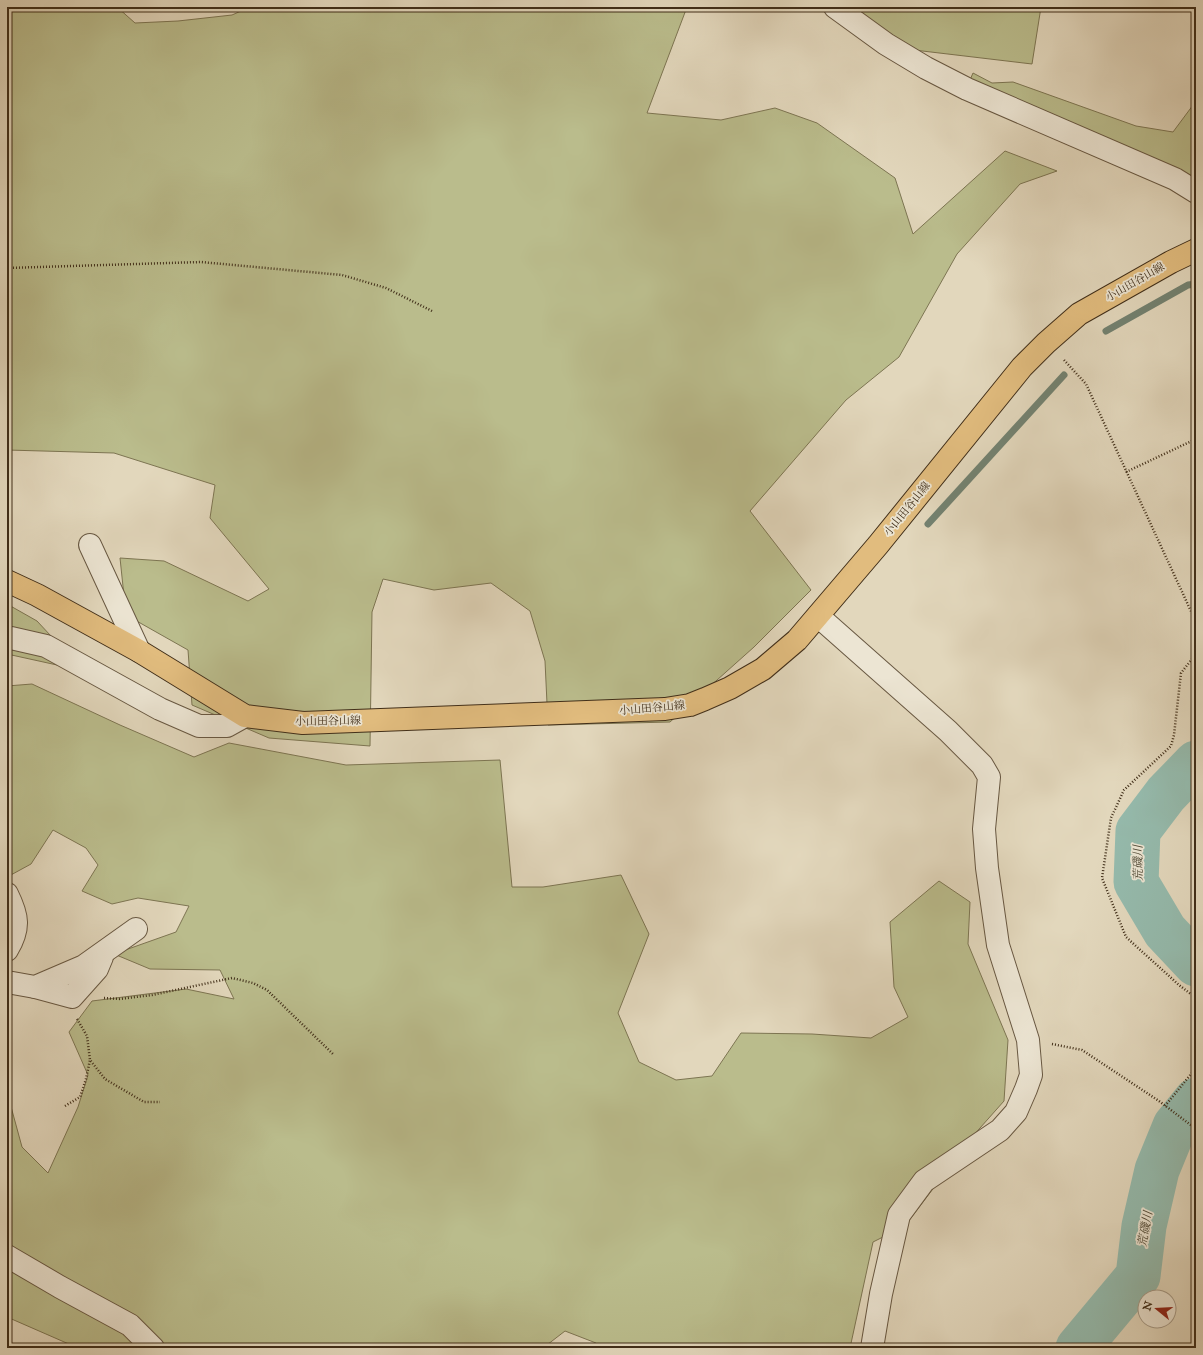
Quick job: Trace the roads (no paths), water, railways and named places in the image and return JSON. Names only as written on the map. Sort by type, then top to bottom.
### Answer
[{"type":"main road","name":"小山田谷山線","points":[[7,581],[37,595],[139,651],[245,716],[303,723],[657,709],[690,705],[705,700],[730,688],[763,669],[797,640],[878,545],[1022,367],[1046,343],[1079,314],[1171,262],[1196,250]]},
{"type":"street","points":[[835,7],[886,44],[926,68],[967,89],[1175,178],[1196,192]]},
{"type":"street","points":[[90,545],[139,651]]},
{"type":"street","points":[[818,616],[948,731],[982,765],[989,777],[984,829],[987,868],[998,945],[1028,1040],[1031,1075],[1016,1112],[1000,1130],[924,1181],[898,1215],[881,1294],[872,1348]]},
{"type":"street","points":[[7,638],[46,646],[160,709],[199,726],[227,726],[245,716]]},
{"type":"street","points":[[7,894],[14,908],[17,922],[13,940],[7,950]]},
{"type":"street","points":[[34,987],[84,966],[136,929]]},
{"type":"street","points":[[7,982],[72,997],[97,969],[105,950]]},
{"type":"street","points":[[7,1256],[130,1325],[154,1348]]},
{"type":"waterway","points":[[1106,331],[1188,285],[1196,284]]},
{"type":"waterway","points":[[928,524],[1064,375]]},
{"type":"waterway","name":"荒磯川","points":[[1196,763],[1166,794],[1138,831],[1136,882],[1165,931],[1196,964]]},
{"type":"waterway","name":"荒磯川","points":[[1078,1348],[1138,1276],[1144,1226],[1157,1170],[1175,1126],[1196,1100]]}]
